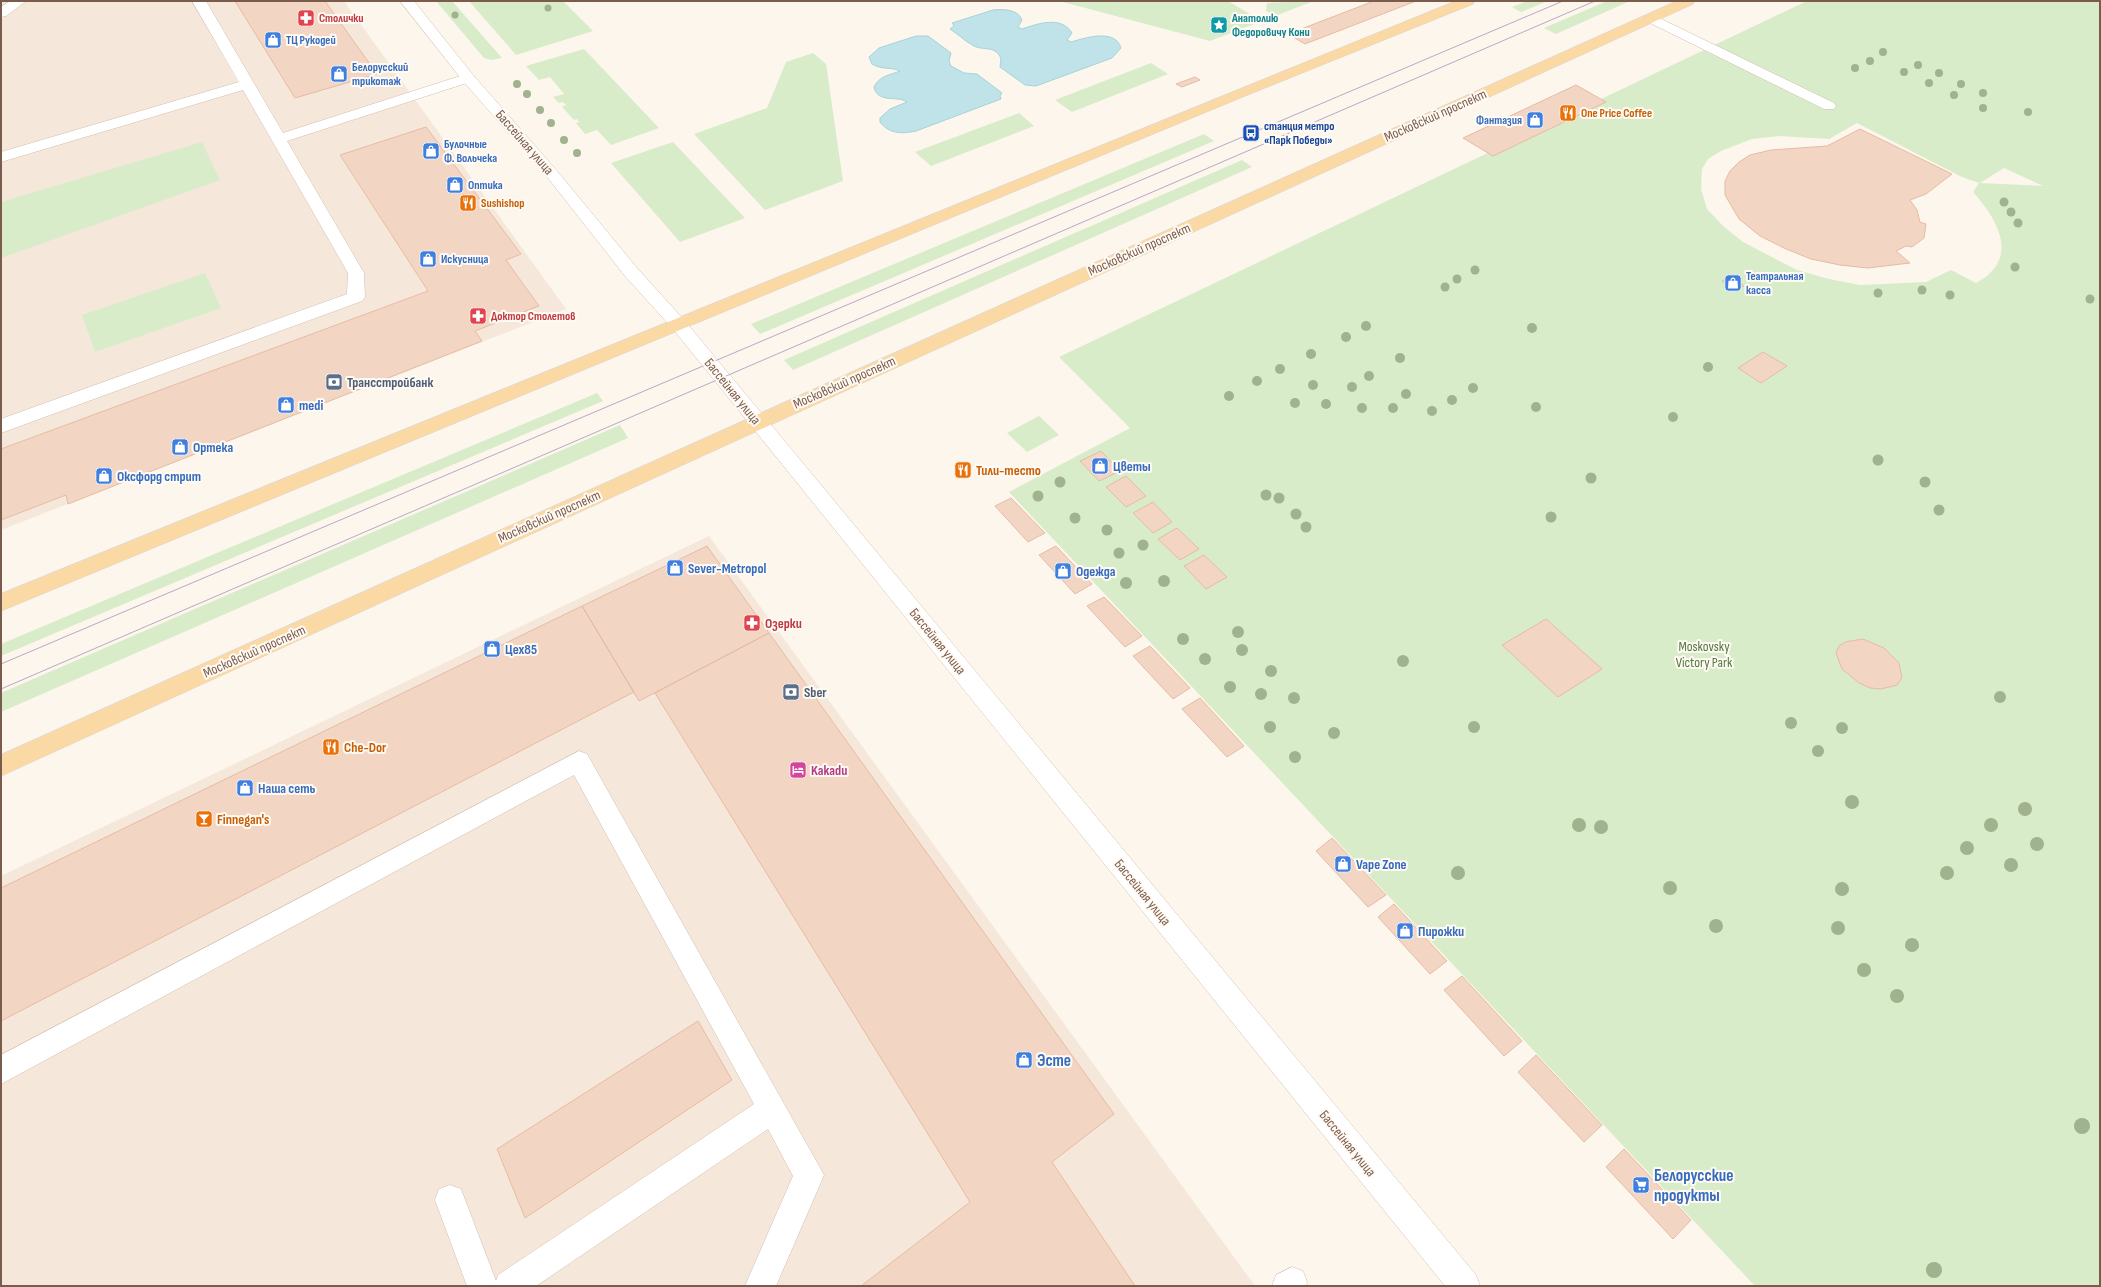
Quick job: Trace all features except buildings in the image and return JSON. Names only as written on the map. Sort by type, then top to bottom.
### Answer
[{"type":"main road","points":[[1,603],[1225,99],[1468,1]]},
{"type":"main road","name":"Московский проспект","points":[[1,766],[1688,1]]},
{"type":"street","points":[[1,13],[19,1]]},
{"type":"street","points":[[1,426],[356,297],[356,273],[199,1]]},
{"type":"street","name":"Бассейная улица","points":[[406,1],[468,78],[553,174],[631,272],[679,325],[1465,1286]]},
{"type":"street","points":[[1651,18],[1829,106]]},
{"type":"street","points":[[279,139],[468,78]]},
{"type":"street","points":[[1,157],[247,84]]},
{"type":"street","points":[[1,1070],[579,761],[809,1175],[760,1286]]},
{"type":"street","points":[[509,1286],[772,1109]]},
{"type":"street","points":[[450,1200],[482,1286]]},
{"type":"shaded area","points":[[1,1],[344,1],[566,309],[1,530]]},
{"type":"shaded area","points":[[709,536],[1255,1286],[1,1286],[1,876]]},
{"type":"green space","points":[[436,1],[452,1],[502,58],[491,60],[484,58]]},
{"type":"green space","points":[[469,1],[563,1],[593,31],[516,55]]},
{"type":"green space","points":[[1059,1],[1228,1],[1262,21],[1210,41]]},
{"type":"green space","points":[[1314,1],[1275,16],[1266,11],[1267,3]]},
{"type":"green space","points":[[1527,1],[1548,1],[1521,12],[1512,7]]},
{"type":"green space","points":[[1607,1],[1630,1],[1556,34],[1544,28]]},
{"type":"green space","name":"Moskovsky Victory Park","points":[[1807,1],[2100,1],[2100,1286],[1755,1286],[1009,492],[1130,428],[1059,357]],"holes":[[[1857,123],[1962,177],[1979,183],[1973,192],[1987,209],[1998,230],[2001,241],[2001,252],[1998,262],[1988,275],[1976,283],[1951,270],[1926,282],[1860,285],[1829,279],[1797,270],[1743,242],[1723,226],[1707,209],[1701,189],[1702,169],[1708,159],[1721,151],[1752,139],[1779,136],[1829,139]],[[2004,168],[2043,186],[1980,183]]]},
{"type":"green space","points":[[584,49],[659,128],[611,145],[597,130],[585,134],[576,123],[579,122],[577,119],[574,120],[562,107],[566,105],[563,102],[559,103],[553,97],[564,94],[550,77],[539,80],[526,66]]},
{"type":"green space","points":[[813,53],[826,64],[843,181],[765,210],[694,134],[767,108],[786,62]]},
{"type":"green space","points":[[1151,63],[1168,74],[1072,112],[1055,100]]},
{"type":"green space","points":[[1019,113],[1034,126],[931,166],[915,152]]},
{"type":"green space","points":[[1204,134],[1214,141],[760,334],[751,324]]},
{"type":"green space","points":[[202,142],[220,180],[1,258],[1,202]]},
{"type":"green space","points":[[673,142],[745,218],[680,242],[611,163]]},
{"type":"green space","points":[[1242,160],[1252,167],[793,370],[784,360]]},
{"type":"green space","points":[[205,273],[221,308],[95,352],[82,315]]},
{"type":"green space","points":[[597,393],[603,401],[1,656],[1,644]]},
{"type":"green space","points":[[1039,416],[1059,435],[1027,452],[1007,433]]},
{"type":"green space","points":[[620,425],[628,438],[1,712],[1,693]]},
{"type":"water","points":[[993,10],[1010,10],[1014,12],[1020,16],[1022,20],[1018,27],[1022,29],[1048,22],[1062,24],[1072,33],[1067,40],[1071,42],[1084,38],[1106,36],[1113,38],[1118,42],[1121,48],[1112,58],[1036,86],[1025,85],[1000,67],[1001,59],[996,52],[974,46],[950,29],[954,26],[952,23]]},
{"type":"water","points":[[916,36],[928,36],[951,53],[949,61],[951,66],[964,73],[977,74],[1002,93],[1000,96],[1001,99],[916,131],[901,133],[887,129],[880,122],[880,118],[890,109],[907,102],[879,96],[874,87],[882,78],[900,71],[876,66],[872,64],[869,57],[879,48]]},
{"type":"tram line","points":[[1,664],[1563,1]]},
{"type":"tram line","points":[[1,689],[1595,1]]},
{"type":"place","name":"Столички","points":[[306,18]]},
{"type":"place","name":"Анатолию Федоровичу Кони","points":[[1219,25]]},
{"type":"place","name":"ТЦ Рукодей","points":[[273,40]]},
{"type":"place","name":"Белорусский трикотаж","points":[[339,74]]},
{"type":"place","name":"One Price Coffee","points":[[1568,113]]},
{"type":"place","name":"Фантазия","points":[[1535,120]]},
{"type":"place","name":"станция метро «Парк Победы»","points":[[1251,133]]},
{"type":"place","name":"Булочные Ф. Вольчека","points":[[431,151]]},
{"type":"place","name":"Оптика","points":[[455,185]]},
{"type":"place","name":"Sushishop","points":[[468,203]]},
{"type":"place","name":"Искусница","points":[[428,259]]},
{"type":"place","name":"Театральная касса","points":[[1733,283]]},
{"type":"place","name":"Доктор Столетов","points":[[478,316]]},
{"type":"place","name":"Трансстройбанк","points":[[334,382]]},
{"type":"place","name":"medi","points":[[286,405]]},
{"type":"place","name":"Ортека","points":[[180,447]]},
{"type":"place","name":"Цветы","points":[[1100,466]]},
{"type":"place","name":"Тили-тесто","points":[[963,470]]},
{"type":"place","name":"Оксфорд стрит","points":[[104,476]]},
{"type":"place","name":"Sever-Metropol","points":[[675,568]]},
{"type":"place","name":"Одежда","points":[[1063,571]]},
{"type":"place","name":"Озерки","points":[[752,623]]},
{"type":"place","name":"Цех85","points":[[492,649]]},
{"type":"place","name":"Sber","points":[[791,692]]},
{"type":"place","name":"Che-Dor","points":[[331,747]]},
{"type":"place","name":"Kakadu","points":[[798,770]]},
{"type":"place","name":"Наша сеть","points":[[245,788]]},
{"type":"place","name":"Finnegan's","points":[[204,819]]},
{"type":"place","name":"Vape Zone","points":[[1343,864]]},
{"type":"place","name":"Пирожки","points":[[1405,931]]},
{"type":"place","name":"Эсте","points":[[1024,1060]]},
{"type":"place","name":"Белорусские продукты","points":[[1641,1185]]}]
